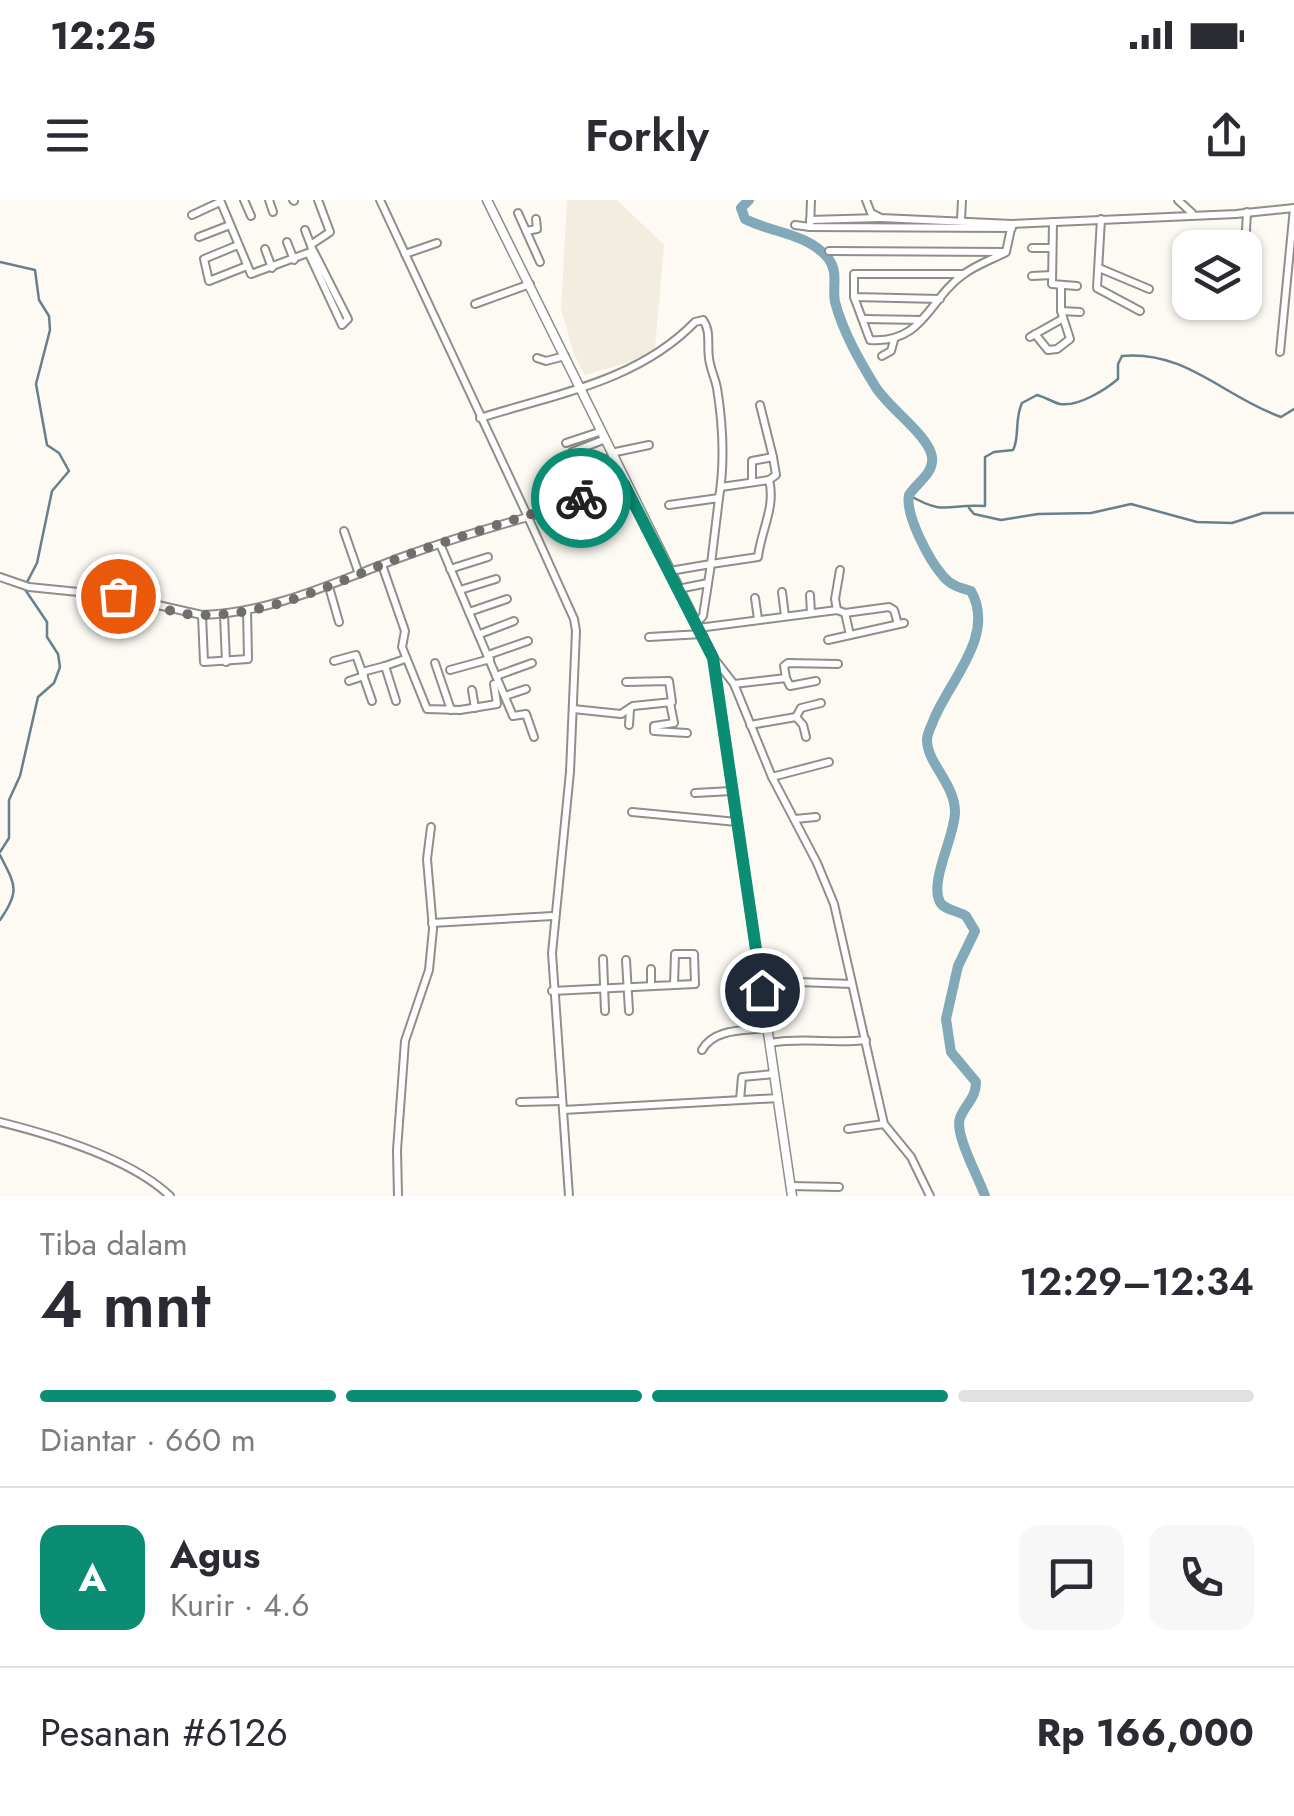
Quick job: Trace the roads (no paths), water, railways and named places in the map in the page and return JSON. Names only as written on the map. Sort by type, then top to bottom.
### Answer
[{"type":"street","points":[[244,200],[251,216]]},
{"type":"street","points":[[269,200],[273,212]]},
{"type":"street","points":[[192,214],[221,201],[251,274],[294,260],[330,232],[318,200]]},
{"type":"street","points":[[380,200],[574,620],[569,783],[553,916],[552,991],[570,1196]]},
{"type":"street","points":[[486,200],[668,571],[713,658],[734,684],[772,777],[834,904],[884,1124],[911,1157],[930,1196]]},
{"type":"street","points":[[810,200],[810,224]]},
{"type":"street","points":[[866,200],[871,213],[881,218]]},
{"type":"street","points":[[961,220],[962,200]]},
{"type":"street","points":[[1178,200],[1192,214]]},
{"type":"street","points":[[1265,200],[1270,209]]},
{"type":"street","points":[[810,224],[1012,226],[1247,212],[1280,204],[1294,208],[1280,352]]},
{"type":"street","points":[[1246,230],[1247,212]]},
{"type":"street","points":[[518,213],[540,262]]},
{"type":"street","points":[[795,225],[881,218],[1012,226]]},
{"type":"street","points":[[526,230],[537,229],[536,219]]},
{"type":"street","points":[[1101,219],[1099,291],[1140,312]]},
{"type":"street","points":[[1052,222],[1052,284],[1077,286]]},
{"type":"street","points":[[198,237],[230,224]]},
{"type":"street","points":[[882,356],[964,274],[1006,252],[1012,226]]},
{"type":"street","points":[[305,230],[311,250],[342,325],[348,319],[311,250]]},
{"type":"street","points":[[287,242],[294,260]]},
{"type":"street","points":[[405,254],[437,243]]},
{"type":"street","points":[[238,245],[204,259],[209,281],[247,266]]},
{"type":"street","points":[[1032,248],[1052,248]]},
{"type":"street","points":[[265,250],[272,268]]},
{"type":"street","points":[[829,251],[1006,252]]},
{"type":"street","points":[[1100,268],[1149,289]]},
{"type":"street","points":[[894,340],[870,340],[857,310],[854,274],[964,274]]},
{"type":"street","points":[[1032,276],[1052,275]]},
{"type":"street","points":[[475,304],[530,284]]},
{"type":"street","points":[[1062,286],[1061,315],[1071,336],[1057,350],[1044,348],[1033,336],[1061,315],[1080,312]]},
{"type":"street","points":[[854,297],[942,299]]},
{"type":"street","points":[[480,418],[580,389],[649,360],[695,322],[703,320],[708,327],[708,356],[717,387],[724,471],[699,628]]},
{"type":"street","points":[[864,320],[922,320]]},
{"type":"street","points":[[538,358],[546,361],[565,356]]},
{"type":"street","points":[[721,487],[769,480],[776,475],[760,405]]},
{"type":"street","points":[[566,444],[601,436]]},
{"type":"street","points":[[572,452],[601,436]]},
{"type":"street","points":[[610,453],[649,445]]},
{"type":"street","points":[[752,482],[752,462],[773,457]]},
{"type":"street","points":[[668,571],[758,557],[772,497],[769,480]]},
{"type":"street","points":[[0,577],[24,586],[127,598],[185,614],[224,614],[329,586],[440,544],[624,484]]},
{"type":"street","points":[[669,505],[720,498]]},
{"type":"street","points":[[344,531],[359,574]]},
{"type":"street","points":[[382,565],[405,631],[401,644],[427,708],[451,710],[496,704],[489,657],[440,544]]},
{"type":"street","points":[[450,570],[488,557]]},
{"type":"street","points":[[840,570],[836,595],[850,635]]},
{"type":"street","points":[[460,590],[496,579]]},
{"type":"street","points":[[678,590],[708,582]]},
{"type":"street","points":[[329,586],[339,622]]},
{"type":"street","points":[[782,592],[784,616]]},
{"type":"street","points":[[810,595],[811,613]]},
{"type":"street","points":[[755,598],[758,620]]},
{"type":"street","points":[[469,612],[507,599]]},
{"type":"street","points":[[649,637],[784,616],[889,607],[901,623],[828,640]]},
{"type":"street","points":[[202,616],[204,662],[248,660],[247,610]]},
{"type":"street","points":[[224,614],[226,662]]},
{"type":"street","points":[[480,634],[514,621]]},
{"type":"street","points":[[450,670],[528,640]]},
{"type":"street","points":[[334,661],[356,655],[372,701]]},
{"type":"street","points":[[713,658],[791,1191],[839,1187]]},
{"type":"street","points":[[349,681],[406,659]]},
{"type":"street","points":[[435,663],[451,710]]},
{"type":"street","points":[[495,680],[532,664]]},
{"type":"street","points":[[816,681],[790,686],[784,666],[838,664]]},
{"type":"street","points":[[385,666],[396,702]]},
{"type":"street","points":[[734,684],[786,678]]},
{"type":"street","points":[[495,680],[512,716],[526,714],[534,736]]},
{"type":"street","points":[[626,682],[669,681],[674,727],[687,732]]},
{"type":"street","points":[[505,696],[526,689]]},
{"type":"street","points":[[472,690],[475,708]]},
{"type":"street","points":[[750,725],[796,718],[805,706],[821,702]]},
{"type":"street","points":[[573,709],[621,714],[630,708],[670,703]]},
{"type":"street","points":[[630,708],[630,725]]},
{"type":"street","points":[[796,718],[806,737]]},
{"type":"street","points":[[772,777],[829,762]]},
{"type":"street","points":[[696,793],[732,791]]},
{"type":"street","points":[[632,812],[737,822]]},
{"type":"street","points":[[795,819],[816,817]]},
{"type":"street","points":[[398,1196],[396,1150],[405,1042],[429,970],[432,923],[426,860],[431,827]]},
{"type":"street","points":[[432,923],[553,916]]},
{"type":"street","points":[[552,991],[696,986],[695,955],[678,952],[674,957],[674,985]]},
{"type":"street","points":[[603,959],[605,1011]]},
{"type":"street","points":[[626,960],[628,1011]]},
{"type":"street","points":[[651,968],[651,986]]},
{"type":"street","points":[[762,990],[798,982],[852,984]]},
{"type":"street","points":[[764,1012],[796,1005]]},
{"type":"street","points":[[702,1050],[710,1038],[719,1034],[767,1028]]},
{"type":"street","points":[[770,1043],[799,1038],[833,1044],[866,1040]]},
{"type":"street","points":[[740,1100],[742,1077],[774,1074]]},
{"type":"street","points":[[520,1102],[563,1106],[778,1098]]},
{"type":"street","points":[[0,1122],[108,1160],[152,1182],[170,1196]]},
{"type":"street","points":[[848,1130],[884,1124]]},
{"type":"waterway","points":[[749,200],[741,208],[745,219],[810,243],[831,263],[835,302],[852,346],[881,394],[924,440],[932,457],[928,473],[909,495],[919,537],[943,576],[971,591],[977,608],[978,624],[968,657],[941,704],[927,740],[931,757],[951,792],[955,812],[937,893],[942,905],[966,916],[975,931],[958,966],[946,1019],[951,1052],[976,1082],[959,1125],[985,1196]]},
{"type":"waterway","points":[[0,262],[35,270],[39,300],[49,316],[50,330],[36,384],[47,445],[59,453],[69,471],[52,491],[37,563],[24,588],[47,622],[47,637],[58,654],[60,667],[54,683],[38,697],[20,776],[9,800],[9,838],[0,852]]},
{"type":"waterway","points":[[909,495],[931,506],[985,506],[985,457],[1013,450],[1022,403],[1037,395],[1067,404],[1091,397],[1118,379],[1122,356],[1145,356],[1185,367],[1281,417],[1294,409]]},
{"type":"waterway","points":[[969,508],[974,514],[1001,520],[1038,514],[1091,513],[1131,504],[1197,522],[1232,523],[1263,513],[1294,513]]},
{"type":"waterway","points":[[0,855],[14,888],[0,920]]}]
